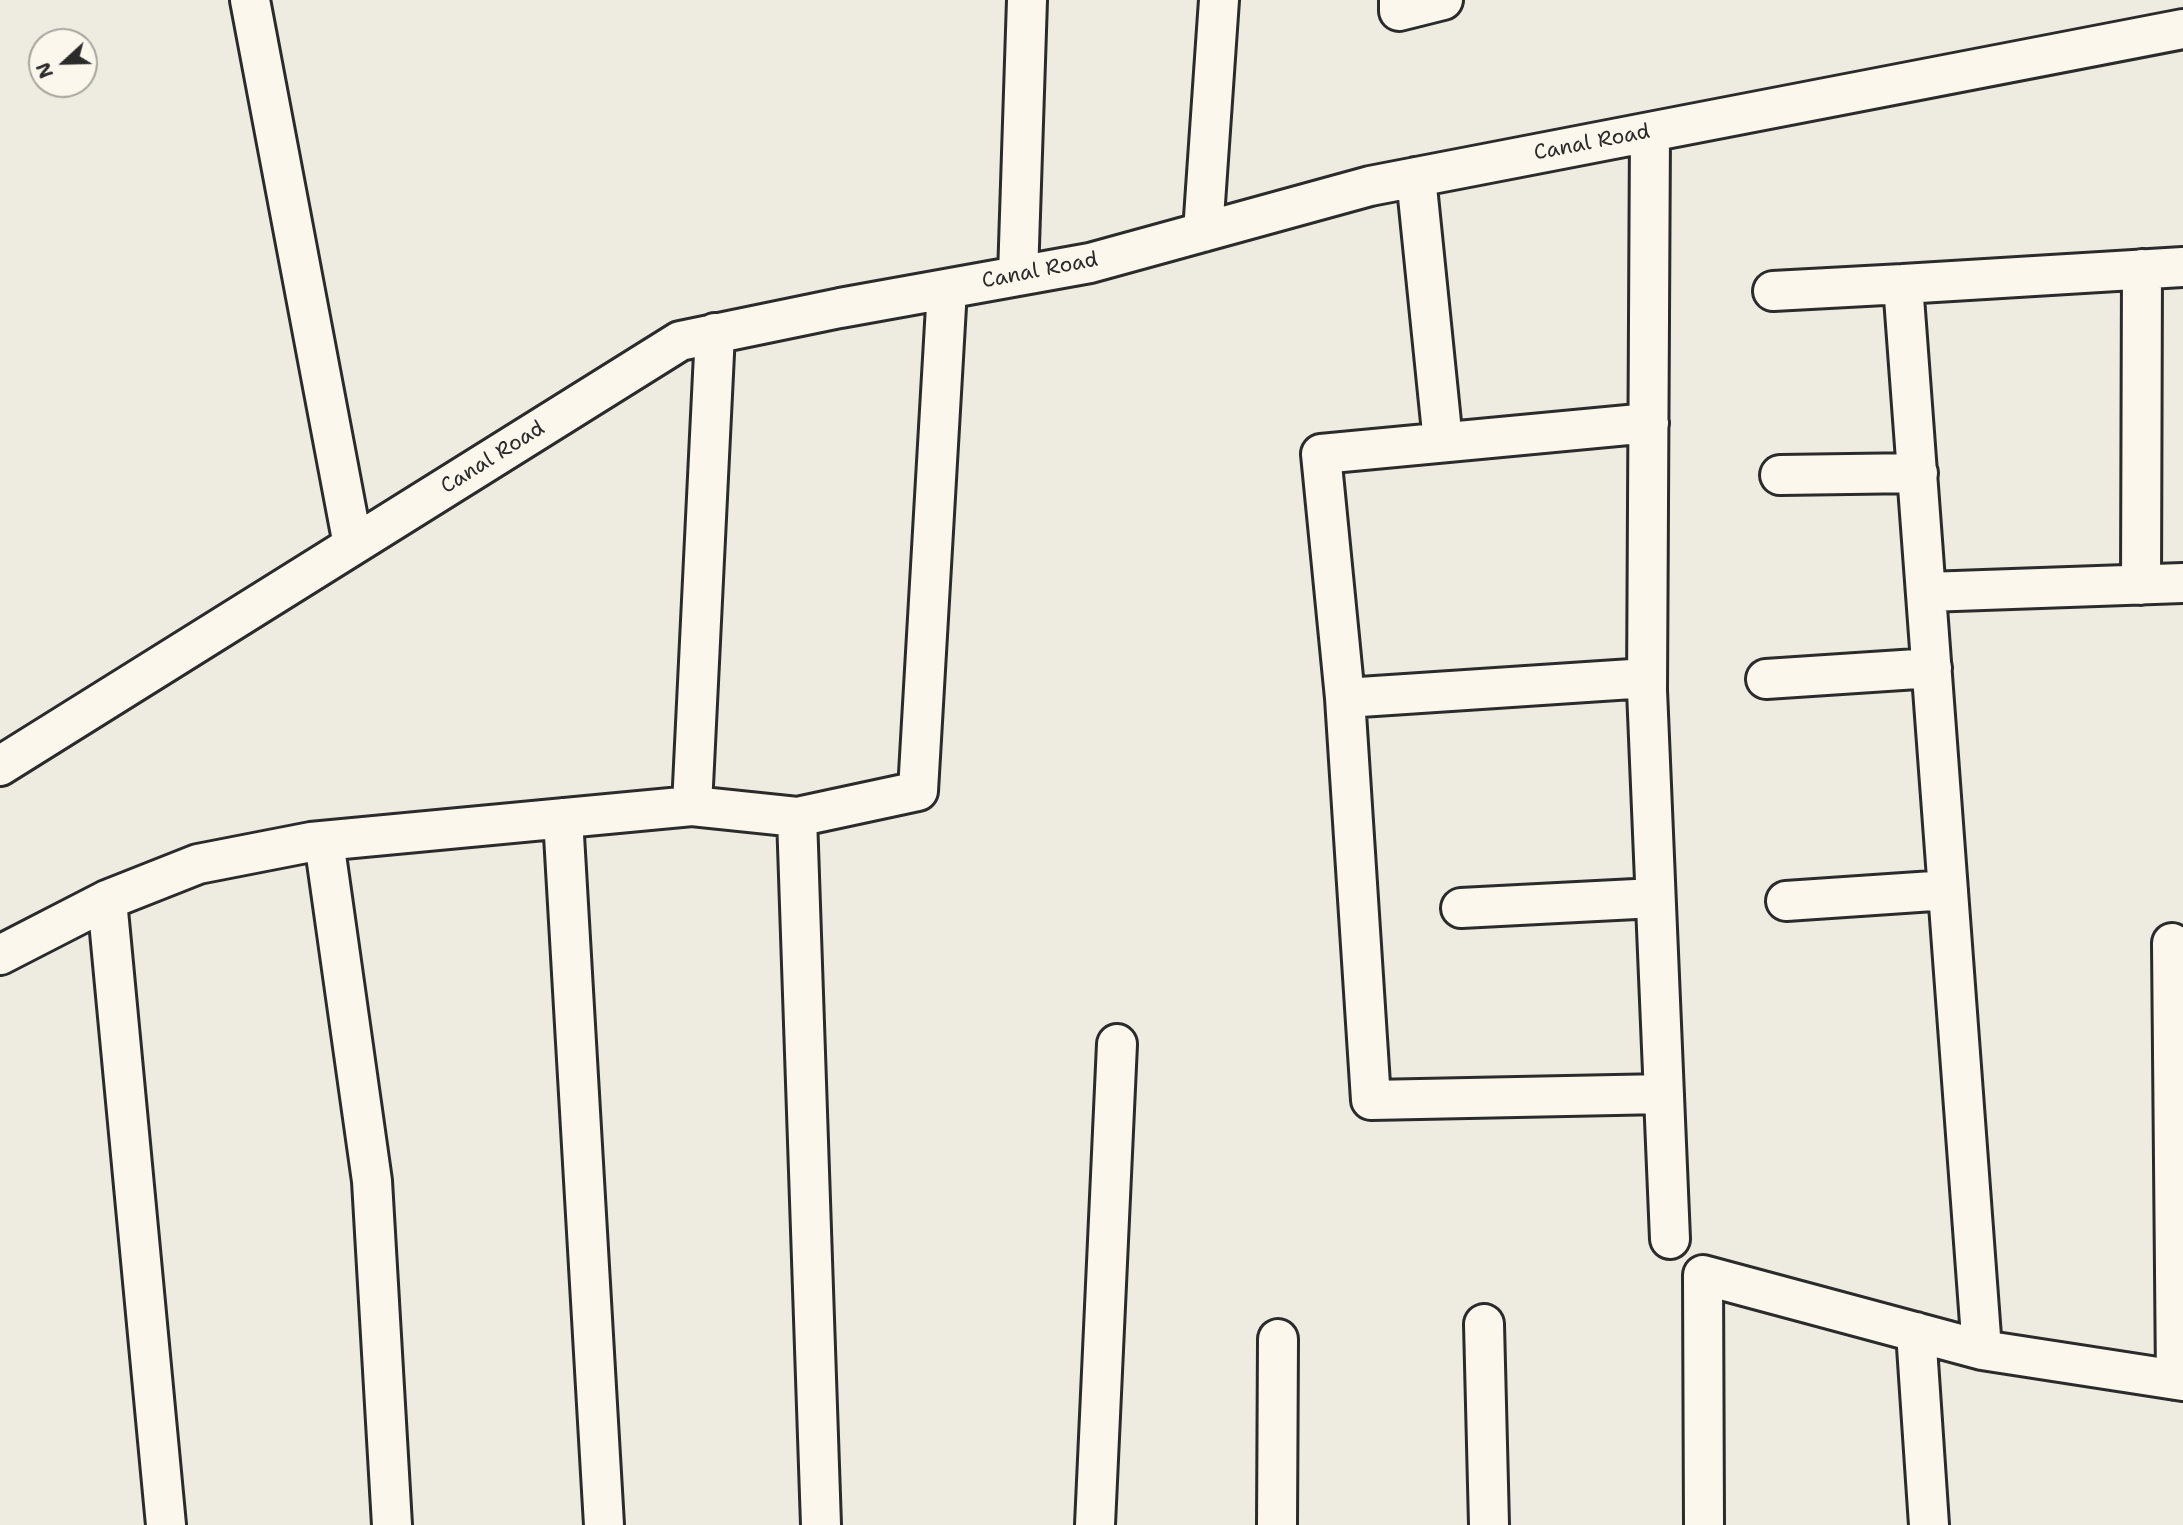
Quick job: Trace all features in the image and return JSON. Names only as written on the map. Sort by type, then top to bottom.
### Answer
[{"type":"street","points":[[250,0],[353,545]]},
{"type":"street","points":[[1018,276],[1027,0]]},
{"type":"street","points":[[1203,232],[1219,0]]},
{"type":"street","points":[[1399,0],[1399,11],[1443,0]]},
{"type":"street","name":"Canal Road","points":[[0,766],[680,341],[1090,263],[1370,186],[2183,29]]},
{"type":"street","points":[[1650,132],[1647,678],[1670,1239]]},
{"type":"street","points":[[1416,177],[1443,442]]},
{"type":"street","points":[[1773,292],[2183,267]]},
{"type":"street","points":[[2141,585],[2143,269]]},
{"type":"street","points":[[1903,284],[1982,1350]]},
{"type":"street","points":[[0,955],[107,900],[198,864],[324,841],[692,806],[797,817],[918,791],[947,289]]},
{"type":"street","points":[[692,806],[715,334]]},
{"type":"street","points":[[1649,423],[1321,454],[1345,698],[1371,1100],[1664,1094]]},
{"type":"street","points":[[1780,475],[1918,473]]},
{"type":"street","points":[[1927,592],[2183,583]]},
{"type":"street","points":[[1766,679],[1933,668]]},
{"type":"street","points":[[1345,698],[1647,678]]},
{"type":"street","points":[[797,817],[821,1525]]},
{"type":"street","points":[[563,818],[604,1525]]},
{"type":"street","points":[[324,841],[372,1181],[392,1525]]},
{"type":"street","points":[[1786,901],[1948,890]]},
{"type":"street","points":[[1461,908],[1655,898]]},
{"type":"street","points":[[107,900],[166,1525]]},
{"type":"street","points":[[1704,1525],[1703,1275],[1982,1350],[2179,1380],[2178,1177],[2172,943]]},
{"type":"street","points":[[1095,1525],[1117,1044]]},
{"type":"street","points":[[1484,1324],[1489,1525]]},
{"type":"street","points":[[1916,1332],[1929,1525]]},
{"type":"street","points":[[1278,1525],[1279,1339]]}]
